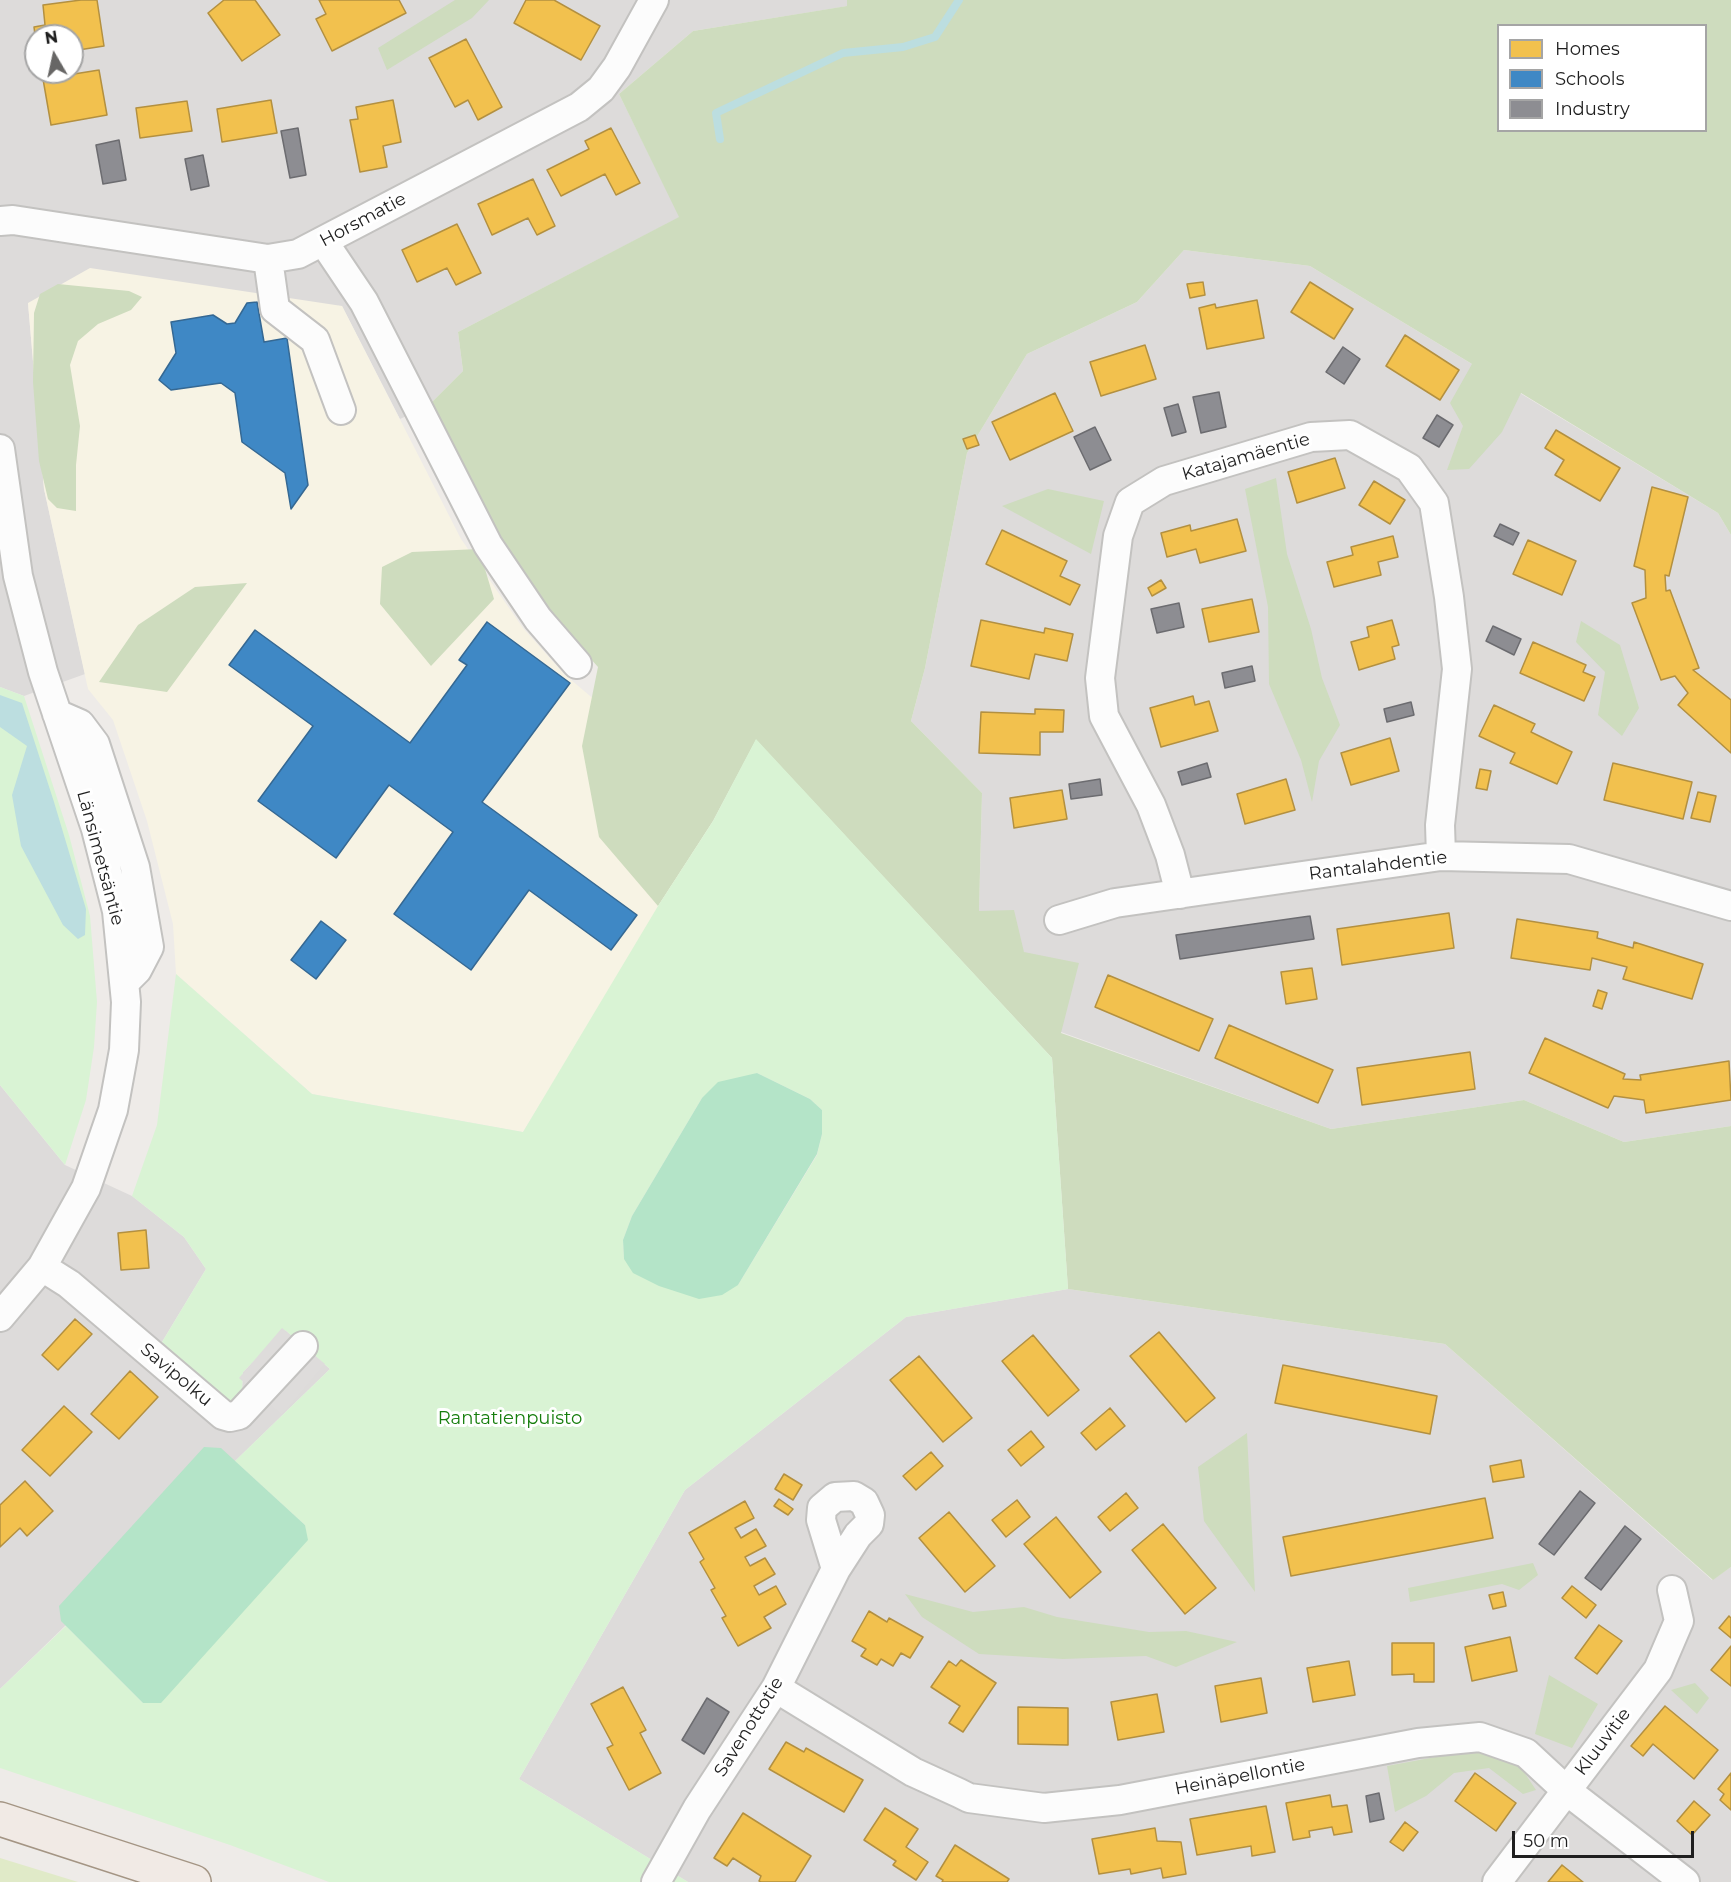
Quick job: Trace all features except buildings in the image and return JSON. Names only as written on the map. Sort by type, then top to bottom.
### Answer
[{"type":"main road","points":[[0,1819],[194,1882]]},
{"type":"street","name":"Horsmatie","points":[[0,221],[14,220],[268,259],[298,254],[579,106],[601,89],[617,67],[654,0]]},
{"type":"street","points":[[323,241],[364,302],[488,545],[538,619],[577,664]]},
{"type":"street","points":[[268,259],[274,309],[315,340],[341,410]]},
{"type":"street","name":"Katajamäentie","points":[[1180,894],[1170,855],[1151,805],[1104,716],[1100,678],[1118,536],[1130,502],[1164,481],[1311,437],[1350,435],[1409,468],[1434,503],[1449,597],[1456,669],[1440,825],[1442,856]]},
{"type":"street","name":"Länsimetsäntie","points":[[0,449],[18,576],[57,714],[96,829],[114,900],[125,982],[124,1050],[113,1110],[86,1188],[42,1267],[0,1317]]},
{"type":"street","name":"Rantalahdentie","points":[[1059,920],[1115,903],[1442,856],[1569,859],[1731,906]]},
{"type":"street","name":"Savipolku","points":[[42,1267],[69,1284],[223,1414],[230,1417],[239,1415],[303,1346]]},
{"type":"street","name":"Savenottotie","points":[[656,1882],[697,1809],[776,1688],[837,1569]]},
{"type":"street","name":"Kluuvitie","points":[[1497,1882],[1658,1670],[1679,1621],[1672,1590]]},
{"type":"street","name":"Heinäpellontie","points":[[776,1688],[913,1772],[969,1798],[1044,1808],[1120,1800],[1418,1743],[1480,1737],[1526,1753],[1567,1791],[1685,1882]]},
{"type":"shaded area","points":[[0,0],[847,0],[848,6],[693,31],[619,94],[680,217],[458,332],[463,371],[428,406],[400,419],[342,306],[28,303],[44,489],[85,674],[24,696],[0,687]]},
{"type":"shaded area","points":[[1184,250],[1310,266],[1718,513],[1731,535],[1731,1126],[1624,1142],[1524,1100],[1331,1129],[1061,1032],[1024,952],[979,911],[982,793],[911,721],[925,668],[967,453],[1027,354],[1137,302]]},
{"type":"shaded area","points":[[90,268],[342,306],[461,539],[523,628],[564,674],[711,798],[713,821],[523,1132],[312,1094],[176,974],[173,924],[147,821],[113,720],[88,689],[44,489],[28,303]]},
{"type":"shaded area","points":[[0,1085],[65,1165],[132,1196],[184,1237],[206,1269],[162,1342],[242,1390],[243,1372],[285,1330],[330,1369],[0,1689]]},
{"type":"shaded area","points":[[1068,1289],[1445,1344],[1712,1580],[1731,1567],[1731,1882],[688,1882],[519,1779],[685,1490],[906,1317]]},
{"type":"shaded area","points":[[282,1328],[325,1364],[282,1415],[239,1378]]},
{"type":"green space","points":[[455,0],[489,0],[472,18],[387,70],[378,48]]},
{"type":"green space","points":[[847,0],[1731,0],[1731,535],[1718,513],[1521,393],[1502,432],[1469,469],[1447,470],[1463,426],[1450,403],[1472,364],[1310,266],[1184,250],[1137,302],[1027,354],[967,453],[925,668],[911,721],[982,793],[979,911],[1014,910],[1024,952],[1079,963],[1061,1033],[1331,1129],[1524,1100],[1624,1142],[1731,1126],[1731,1567],[1713,1580],[1445,1344],[1068,1289],[1052,1058],[756,740],[713,821],[658,906],[599,837],[582,746],[598,667],[549,612],[491,525],[428,406],[463,371],[458,332],[679,217],[619,94],[693,31],[847,6]]},
{"type":"green space","points":[[58,284],[129,291],[142,297],[131,310],[98,324],[78,341],[70,365],[80,426],[76,465],[76,511],[57,508],[48,499],[39,461],[33,382],[34,313],[40,294]]},
{"type":"green space","points":[[1276,478],[1287,554],[1311,629],[1322,678],[1340,725],[1319,761],[1312,802],[1301,760],[1269,684],[1268,607],[1245,489]]},
{"type":"green space","points":[[1048,489],[1104,501],[1091,554],[1002,506]]},
{"type":"green space","points":[[479,549],[494,599],[431,666],[380,604],[382,567],[412,552]]},
{"type":"green space","points":[[247,583],[167,692],[99,682],[138,625],[195,587]]},
{"type":"green space","points":[[1581,621],[1620,645],[1639,708],[1622,736],[1598,715],[1605,672],[1576,642]]},
{"type":"green space","points":[[0,687],[24,696],[69,835],[90,916],[97,1002],[94,1047],[86,1100],[65,1165],[0,1085]]},
{"type":"green space","name":"Rantatienpuisto","points":[[756,739],[1052,1058],[1068,1289],[906,1317],[685,1490],[519,1779],[688,1882],[329,1882],[230,1845],[0,1768],[0,1689],[66,1626],[143,1703],[305,1525],[235,1461],[330,1369],[285,1330],[243,1372],[242,1390],[229,1404],[162,1342],[206,1269],[184,1237],[132,1196],[157,1125],[176,974],[312,1094],[523,1132],[658,906],[713,821]],"holes":[[[757,1073],[810,1099],[822,1110],[822,1134],[817,1155],[738,1285],[624,1259],[623,1240],[632,1216],[702,1098]]]},
{"type":"green space","points":[[757,1073],[810,1099],[822,1110],[822,1134],[817,1154],[738,1285],[722,1295],[699,1299],[659,1286],[633,1273],[624,1259],[623,1240],[632,1216],[702,1098],[718,1082]]},
{"type":"green space","points":[[1247,1433],[1255,1592],[1204,1521],[1198,1467]]},
{"type":"green space","points":[[204,1447],[221,1448],[305,1525],[308,1540],[161,1703],[143,1703],[61,1621],[59,1606]]},
{"type":"green space","points":[[1533,1563],[1538,1575],[1519,1590],[1502,1584],[1410,1602],[1408,1588]]},
{"type":"green space","points":[[905,1594],[973,1612],[1024,1607],[1057,1617],[1149,1632],[1186,1631],[1237,1642],[1176,1667],[1146,1656],[1063,1659],[979,1654],[922,1617]]},
{"type":"green space","points":[[1549,1675],[1598,1704],[1572,1748],[1535,1734]]},
{"type":"green space","points":[[1695,1683],[1709,1698],[1697,1714],[1671,1690]]},
{"type":"green space","points":[[1473,1750],[1518,1763],[1536,1790],[1523,1794],[1489,1768],[1454,1773],[1426,1796],[1395,1812],[1387,1766]]},
{"type":"green space","points":[[0,1858],[78,1882],[0,1882]]},
{"type":"water","points":[[0,695],[22,703],[54,802],[86,909],[85,935],[78,939],[63,925],[21,846],[12,795],[27,746],[0,727]]},
{"type":"waterway","points":[[720,139],[716,113],[843,53],[903,47],[935,37],[959,0]]}]
